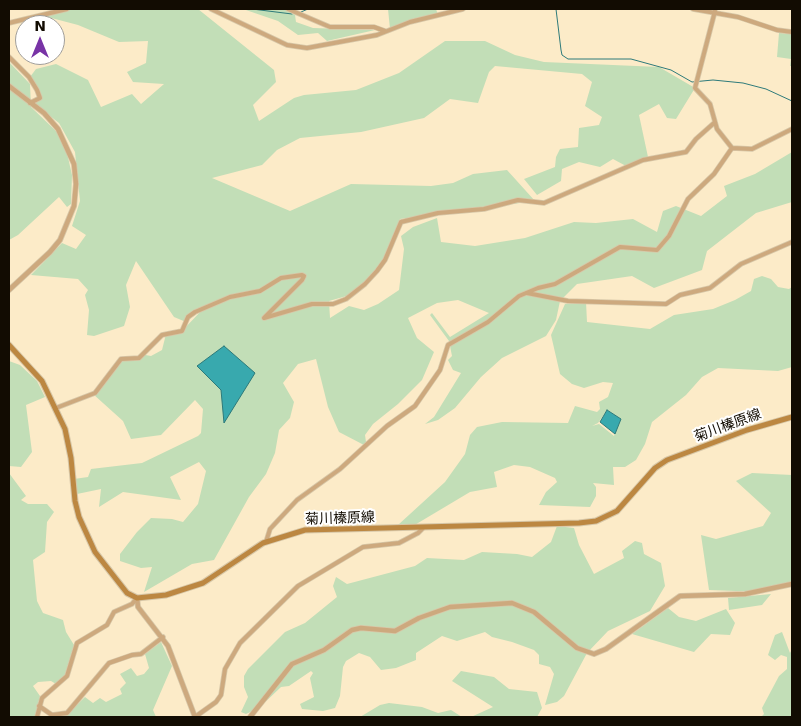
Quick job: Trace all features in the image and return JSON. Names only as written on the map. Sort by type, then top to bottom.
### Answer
[{"type":"main road","points":[[9,346],[42,381],[56,408],[68,440],[73,490],[79,517],[100,561],[127,593],[137,598]]},
{"type":"main road","name":"菊川榛原線","points":[[137,598],[166,595],[203,583],[266,542],[304,530],[423,528],[596,521],[617,511],[655,468],[667,460],[747,430],[792,417]]},
{"type":"street","points":[[9,23],[67,9]]},
{"type":"street","points":[[211,9],[287,45],[306,48],[369,37],[410,22],[463,9]]},
{"type":"street","points":[[288,9],[330,27],[374,27],[385,31]]},
{"type":"street","points":[[693,9],[714,11],[777,30],[792,32]]},
{"type":"street","points":[[56,408],[95,393],[121,358],[139,358],[162,335],[182,331],[188,318],[195,312],[230,297],[260,291],[280,278],[304,276],[264,318],[312,304],[333,304],[346,299],[365,284],[385,260],[401,222],[438,213],[484,209],[518,200],[544,203],[643,160],[686,152],[696,139],[714,123],[715,117],[710,104],[696,88],[696,84],[714,11]]},
{"type":"street","points":[[9,57],[29,76],[37,90],[40,98],[30,102]]},
{"type":"street","points":[[9,86],[52,121],[65,140],[74,164],[76,199],[70,221],[60,240],[50,252],[9,290]]},
{"type":"street","points":[[714,123],[732,148]]},
{"type":"street","points":[[732,148],[752,149],[792,129]]},
{"type":"street","points":[[266,542],[270,529],[297,500],[348,462],[387,426],[415,406],[440,370],[448,345],[488,322],[527,293],[555,284],[624,246],[657,250],[669,236],[688,198],[714,174],[732,148]]},
{"type":"street","points":[[527,293],[568,301],[668,304],[680,295],[710,288],[741,264],[792,242]]},
{"type":"street","points":[[137,598],[138,607],[163,637],[195,717],[216,702],[221,695],[225,669],[240,643],[296,588],[363,547],[399,543],[409,539],[423,528]]},
{"type":"street","points":[[250,717],[292,664],[324,650],[352,630],[361,628],[395,631],[419,618],[450,607],[512,603],[534,612],[577,648],[594,654],[606,649],[680,596],[745,594],[792,584]]},
{"type":"street","points":[[37,717],[39,706],[45,694],[67,676],[77,643],[107,625],[114,612],[132,604],[137,598]]},
{"type":"street","points":[[39,706],[52,715],[66,713],[103,668],[123,658],[141,654],[163,637]]},
{"type":"green space","points":[[71,9],[198,9],[274,70],[276,82],[253,105],[259,121],[294,98],[304,95],[356,90],[399,73],[445,41],[485,41],[515,55],[544,62],[659,67],[695,88],[676,119],[667,118],[659,104],[639,115],[648,157],[626,166],[613,159],[600,167],[579,162],[562,169],[561,181],[537,195],[524,179],[555,167],[556,157],[560,149],[578,147],[579,128],[599,125],[602,117],[585,106],[592,82],[582,74],[495,66],[489,72],[478,103],[450,99],[424,118],[361,132],[300,138],[277,150],[262,165],[212,178],[290,211],[351,184],[431,186],[453,183],[473,174],[507,170],[535,201],[400,219],[386,258],[370,279],[350,295],[329,301],[330,318],[349,306],[364,310],[378,304],[399,290],[404,249],[401,236],[413,227],[437,218],[441,242],[475,246],[525,238],[574,222],[596,223],[633,219],[657,232],[663,211],[676,206],[701,216],[727,196],[724,186],[755,174],[792,152],[792,202],[756,213],[707,251],[702,270],[654,288],[632,276],[577,284],[560,301],[556,320],[546,336],[502,358],[481,377],[455,408],[438,420],[425,424],[434,417],[461,373],[453,370],[448,360],[452,356],[449,341],[430,315],[432,313],[450,337],[489,313],[458,300],[437,303],[408,318],[417,338],[434,352],[422,380],[398,404],[373,424],[365,435],[366,442],[364,445],[339,432],[328,407],[316,359],[298,364],[283,383],[294,402],[290,418],[279,430],[275,453],[266,474],[249,497],[214,560],[192,564],[144,592],[152,567],[141,568],[120,561],[120,554],[151,518],[172,519],[183,522],[198,504],[206,471],[199,462],[170,477],[181,500],[123,492],[99,507],[101,489],[77,494],[74,479],[88,477],[91,469],[142,463],[201,433],[203,409],[195,400],[161,435],[131,439],[123,421],[93,394],[121,359],[133,360],[140,354],[151,356],[162,350],[166,334],[182,331],[202,310],[186,322],[174,317],[136,261],[126,285],[130,307],[124,326],[94,336],[87,335],[89,310],[85,295],[88,290],[78,279],[31,275],[62,243],[76,249],[86,235],[72,226],[80,201],[75,152],[59,123],[32,102],[39,98],[30,77],[36,69],[58,65],[88,80],[101,107],[132,94],[141,104],[164,84],[133,82],[127,72],[146,63],[148,41],[119,42],[65,22],[65,15],[40,15]]},
{"type":"green space","points":[[243,9],[285,9],[295,15],[296,22],[313,28],[375,30],[327,41],[318,33],[298,35],[278,21]]},
{"type":"green space","points":[[388,9],[436,9],[438,15],[390,29]]},
{"type":"green space","points":[[779,33],[792,34],[792,66],[790,66],[791,59],[777,57]]},
{"type":"green space","points":[[9,62],[30,84],[31,107],[57,132],[67,153],[72,175],[71,204],[67,207],[59,197],[18,235],[9,240]]},
{"type":"green space","points":[[762,276],[771,279],[778,287],[789,289],[792,287],[792,367],[778,371],[718,368],[702,377],[686,395],[652,422],[645,444],[636,460],[625,467],[613,467],[614,485],[593,483],[596,487],[596,496],[590,507],[539,505],[546,492],[557,482],[555,478],[530,467],[514,465],[494,472],[497,487],[470,492],[413,526],[398,525],[445,482],[465,454],[470,435],[477,427],[502,422],[568,423],[575,406],[597,412],[600,409],[599,402],[608,397],[613,383],[603,382],[584,388],[572,384],[560,374],[551,335],[565,304],[586,302],[587,322],[650,329],[674,315],[713,309],[735,300],[751,291],[754,279]],"holes":[[[607,410],[621,419],[614,436],[599,424],[592,426],[598,423]]]},
{"type":"green space","points":[[9,361],[20,365],[37,381],[45,397],[26,405],[32,452],[21,467],[9,466]]},
{"type":"green space","points":[[9,473],[26,496],[21,500],[28,504],[47,504],[54,512],[47,522],[45,552],[33,560],[37,601],[43,613],[63,620],[66,632],[74,645],[65,675],[56,684],[51,681],[38,682],[33,686],[40,696],[35,717],[9,717]]},
{"type":"green space","points":[[752,473],[792,475],[792,583],[762,592],[709,590],[701,535],[716,539],[763,526],[771,513],[736,481]]},
{"type":"green space","points":[[557,526],[574,528],[579,545],[594,574],[624,558],[622,551],[635,541],[642,543],[644,554],[661,563],[665,586],[650,611],[608,631],[587,653],[564,696],[557,702],[545,705],[554,674],[550,667],[539,664],[539,655],[534,650],[492,637],[485,632],[457,641],[442,636],[416,653],[416,660],[396,668],[381,670],[370,657],[359,653],[346,661],[343,667],[340,696],[335,708],[323,711],[302,709],[300,704],[314,697],[310,678],[313,673],[311,671],[289,686],[281,687],[259,708],[246,714],[241,712],[248,697],[244,687],[244,676],[248,669],[285,632],[305,623],[337,597],[333,586],[336,577],[347,584],[415,566],[427,558],[464,560],[482,552],[532,557],[551,542]]},
{"type":"green space","points":[[771,594],[762,605],[729,610],[728,598]]},
{"type":"green space","points":[[668,608],[679,617],[696,621],[726,609],[735,623],[730,635],[711,634],[694,652],[632,634]]},
{"type":"green space","points":[[782,632],[790,653],[792,649],[792,717],[761,717],[764,714],[762,708],[779,676],[787,669],[787,657],[781,655],[775,660],[768,655],[775,635]]},
{"type":"green space","points":[[161,642],[172,666],[153,710],[156,717],[58,717],[67,714],[85,697],[93,703],[100,698],[106,702],[122,694],[120,689],[126,683],[120,674],[131,668],[137,676],[144,674],[149,668],[145,654]]},
{"type":"green space","points":[[461,671],[494,677],[509,689],[537,692],[542,708],[537,717],[471,717],[493,707],[452,681]]},
{"type":"green space","points":[[389,703],[422,707],[438,713],[451,710],[462,717],[360,717],[380,705]]},
{"type":"water","points":[[224,346],[255,373],[224,423],[221,390],[197,366]]},
{"type":"water","points":[[607,410],[621,419],[615,434],[600,422]]},
{"type":"waterway","points":[[252,9],[292,14]]},
{"type":"waterway","points":[[301,12],[308,9]]},
{"type":"waterway","points":[[556,9],[562,55],[568,59],[631,59],[671,70],[692,82],[713,80],[743,83],[766,89],[792,101]]}]
